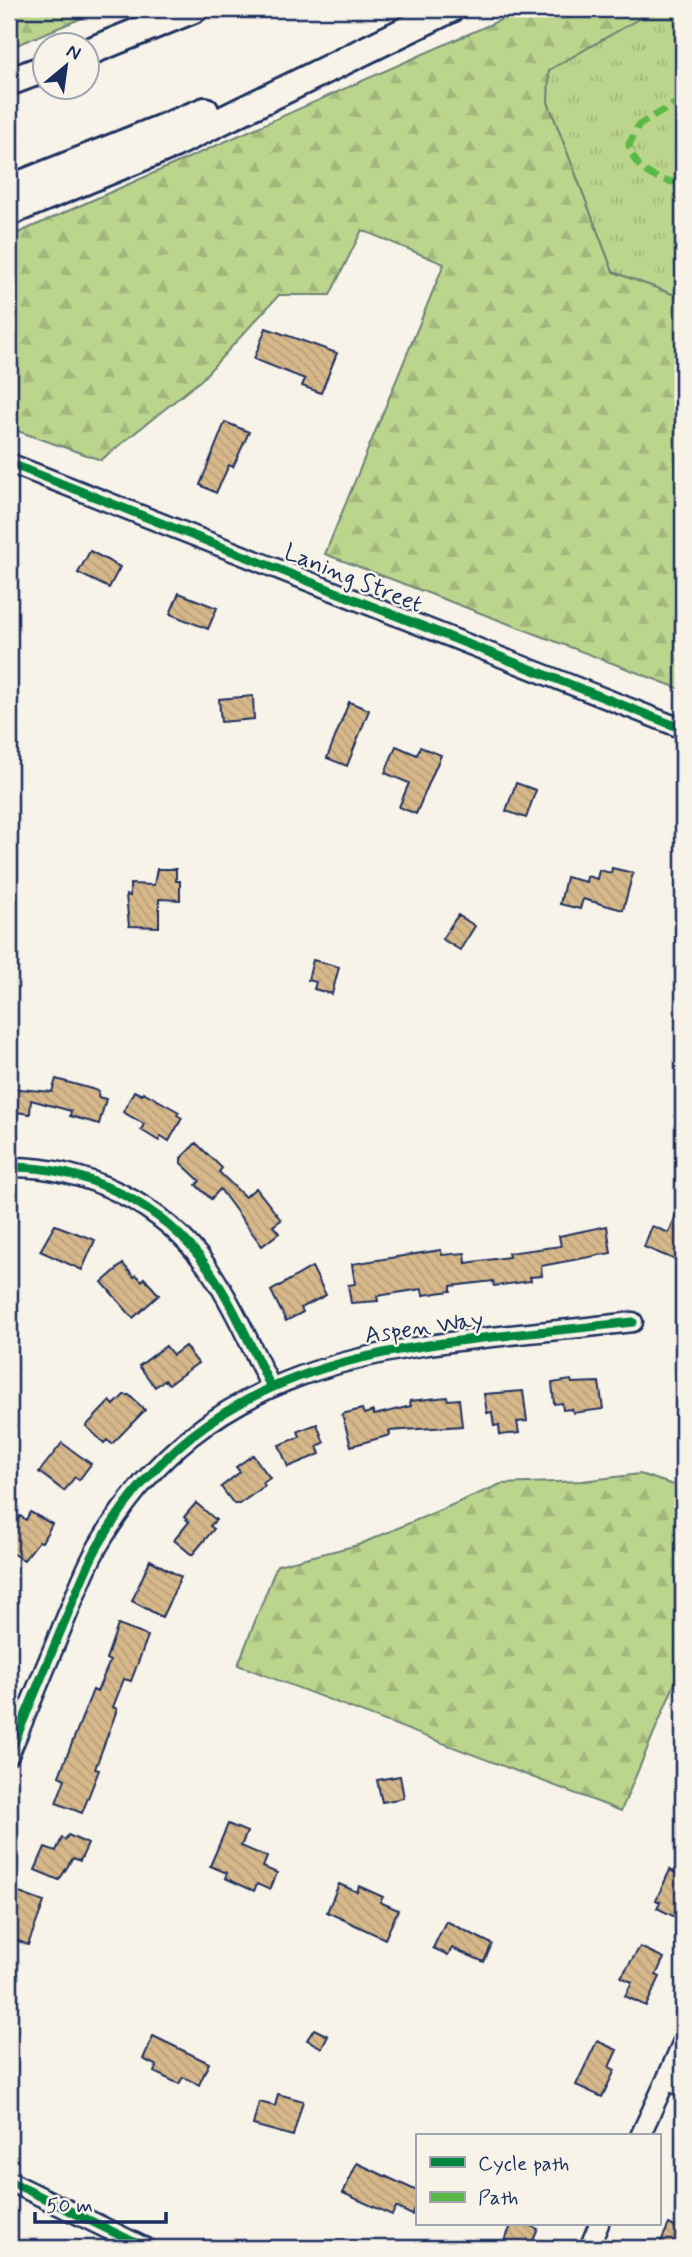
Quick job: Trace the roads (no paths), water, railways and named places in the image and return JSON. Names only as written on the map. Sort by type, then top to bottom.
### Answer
[{"type":"highway","points":[[102,46],[194,9]]},
{"type":"highway","points":[[9,189],[207,110],[444,9]]},
{"type":"highway","points":[[9,212],[198,132],[450,9]]},
{"type":"highway","points":[[9,82],[32,73]]},
{"type":"street","name":"Laning Street","points":[[9,463],[683,729]]},
{"type":"street","points":[[9,1167],[53,1169],[83,1176],[132,1200],[171,1227],[191,1246],[212,1275],[271,1387]]},
{"type":"street","name":"Aspen Way","points":[[9,1755],[90,1559],[116,1519],[154,1470],[181,1444],[226,1411],[271,1387],[314,1369],[381,1351],[633,1322]]},
{"type":"street","points":[[641,2134],[683,2041]]},
{"type":"street","points":[[666,2080],[683,2087]]},
{"type":"street","points":[[9,2181],[146,2248]]},
{"type":"street","points":[[589,2248],[598,2226]]}]
